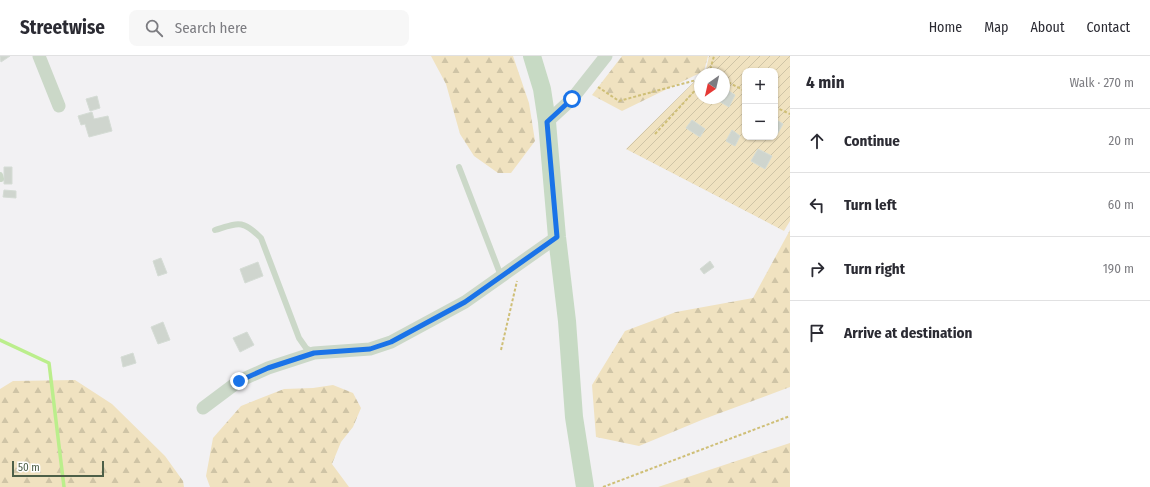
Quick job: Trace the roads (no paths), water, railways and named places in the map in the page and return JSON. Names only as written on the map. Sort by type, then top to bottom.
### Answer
[{"type":"street","points":[[39,56],[59,106]]},
{"type":"street","points":[[532,56],[542,88],[547,122],[557,237],[567,321],[574,417],[585,487]]},
{"type":"street","points":[[547,122],[572,99],[606,56]]},
{"type":"street","points":[[203,408],[239,381],[268,368],[314,353],[370,349],[391,342],[465,302],[557,237]]},
{"type":"lane","points":[[459,167],[501,276]]},
{"type":"lane","points":[[215,230],[237,224],[244,225],[252,229],[261,238],[299,338],[306,348],[314,353]]},
{"type":"waterway","points":[[0,340],[49,363],[64,487]]}]
